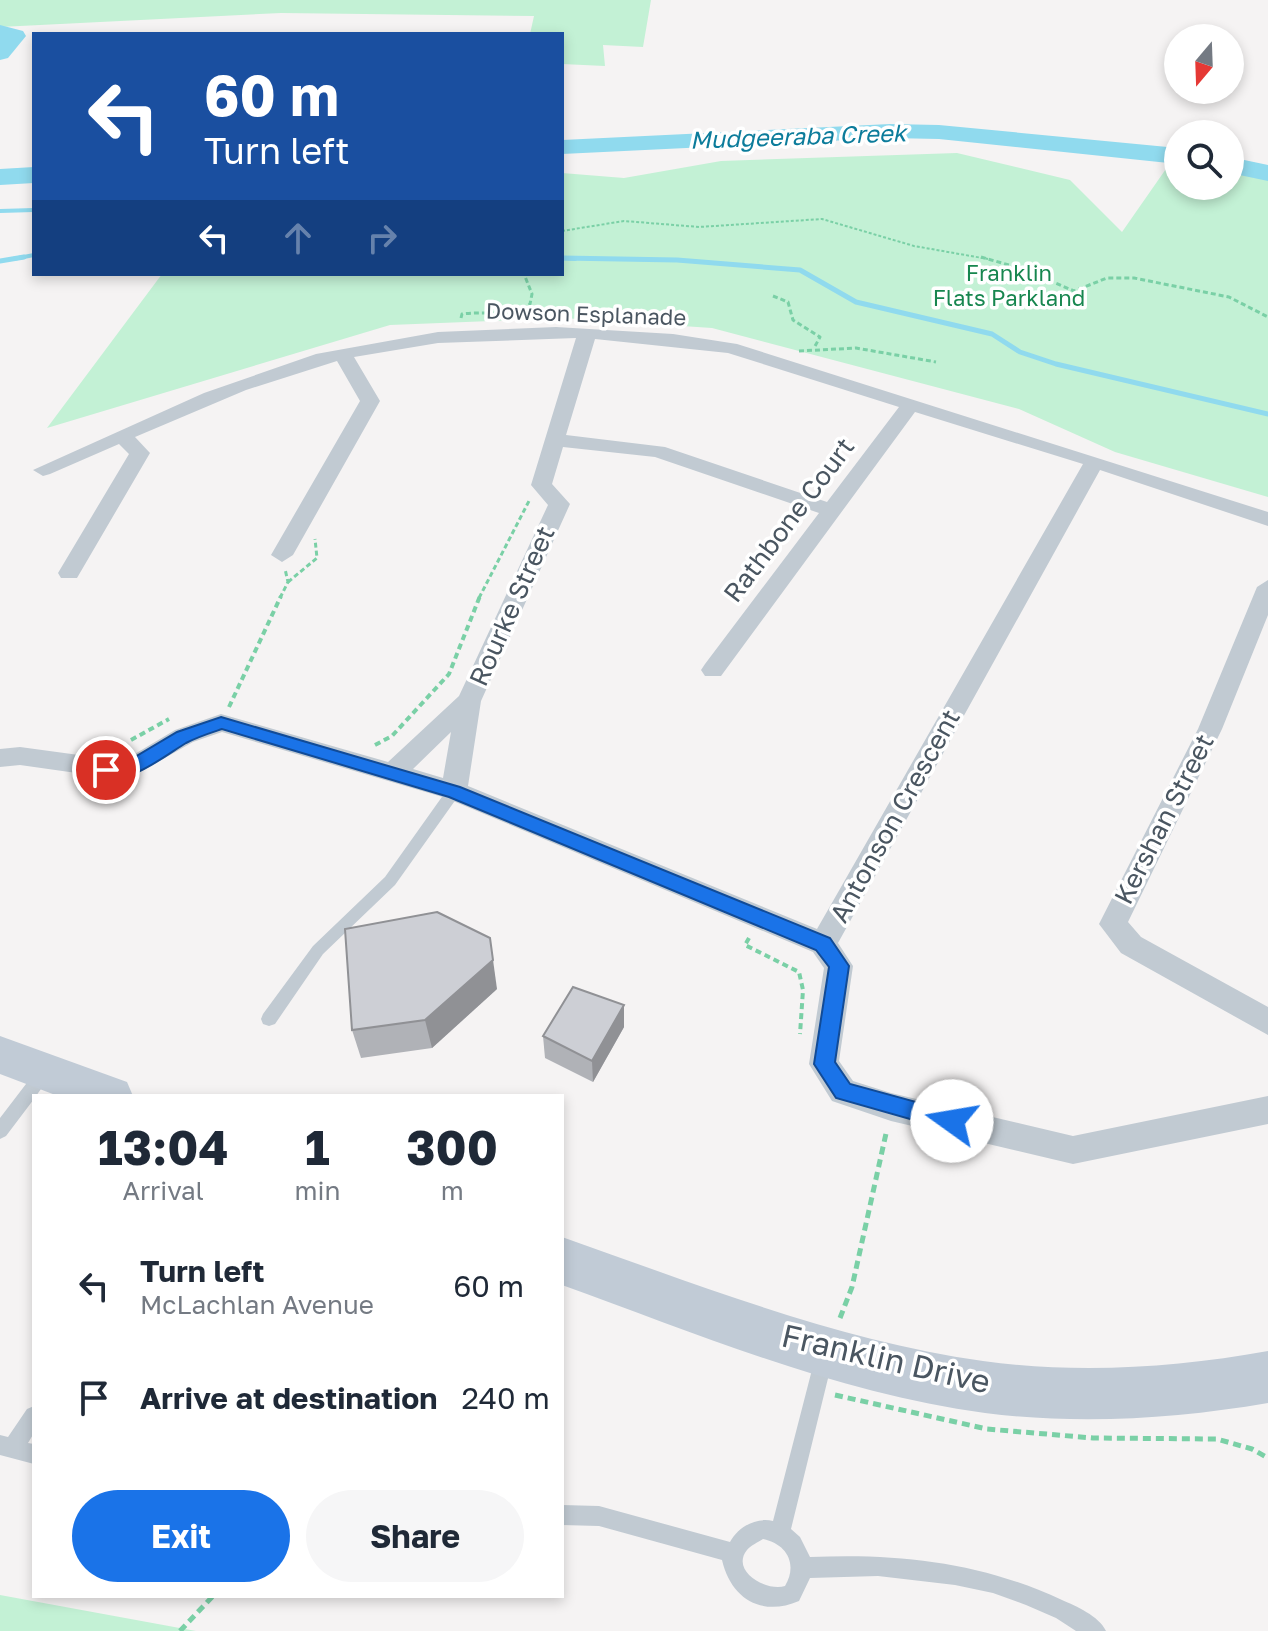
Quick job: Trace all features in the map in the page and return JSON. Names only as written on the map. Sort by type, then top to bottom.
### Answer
[{"type":"main road","points":[[0,1055],[106,1094]]},
{"type":"main road","name":"Franklin Drive","points":[[564,1262],[826,1350],[946,1381],[1100,1394],[1218,1387],[1268,1377]]},
{"type":"street","name":"Dowson Esplanade","points":[[43,470],[268,375],[343,355],[404,342],[473,334],[587,334],[687,341],[730,348],[1095,461],[1268,519]]},
{"type":"street","name":"Rourke Street","points":[[454,791],[469,701],[559,504],[541,485],[587,334]]},
{"type":"street","points":[[282,555],[370,401],[343,355]]},
{"type":"street","name":"Rathbone Court","points":[[713,670],[911,404]]},
{"type":"street","points":[[69,573],[140,453],[122,436]]},
{"type":"street","points":[[557,440],[658,451],[831,510]]},
{"type":"street","name":"Antonson Crescent","points":[[1095,461],[823,944],[839,966],[824,1064],[843,1091],[891,1107],[1073,1150],[1268,1110]]},
{"type":"street","name":"Kershan Street","points":[[1268,587],[1210,729],[1118,908],[1113,924],[1131,945],[1268,1022]]},
{"type":"street","name":"Rourke Street","points":[[391,775],[469,701]]},
{"type":"street","points":[[0,758],[20,756],[126,771],[184,736],[221,723],[454,791],[823,944]]},
{"type":"lane","points":[[269,1019],[318,950],[390,881],[454,791]]},
{"type":"lane","points":[[0,1131],[45,1072]]},
{"type":"lane","points":[[780,1531],[826,1350]]},
{"type":"lane","points":[[32,1418],[6,1447],[32,1454]]},
{"type":"lane","points":[[564,1515],[599,1516],[734,1553]]},
{"type":"lane","points":[[761,1528],[780,1531],[799,1553],[802,1568],[799,1586],[788,1599],[772,1605],[755,1601],[741,1589],[734,1572],[734,1553],[744,1536],[761,1528]]},
{"type":"lane","points":[[802,1568],[859,1564],[963,1576],[1063,1608],[1095,1631]]},
{"type":"path","points":[[564,231],[624,221],[699,227],[822,219],[855,226],[914,246],[965,252],[1023,269],[1074,291],[1107,278],[1134,278],[1220,294],[1268,317]]},
{"type":"path","points":[[473,334],[460,317],[462,314],[498,316],[521,311],[530,304],[532,294],[525,276]]},
{"type":"path","points":[[773,296],[788,302],[790,316],[797,324],[820,337],[812,350]]},
{"type":"path","points":[[795,351],[856,348],[936,362]]},
{"type":"path","points":[[368,746],[392,736],[449,674],[476,604],[527,507],[529,502],[525,496]]},
{"type":"path","points":[[228,710],[288,582],[282,555]]},
{"type":"path","points":[[220,709],[240,711]]},
{"type":"path","points":[[123,745],[178,715]]},
{"type":"path","points":[[826,1350],[852,1287],[891,1107]]},
{"type":"path","points":[[180,1631],[211,1598]]},
{"type":"green space","points":[[0,0],[651,0],[643,47],[603,45],[605,66],[564,64],[564,32],[530,32],[534,16],[281,13],[0,27]]},
{"type":"green space","name":"Franklin Flats Parkland","points":[[957,153],[1070,180],[1122,232],[1164,172],[1164,200],[1244,200],[1244,173],[1268,176],[1268,497],[1115,452],[1019,409],[712,328],[563,318],[390,325],[47,428],[161,276],[564,276],[564,173],[624,178],[721,161]]},
{"type":"green space","points":[[0,1595],[196,1631],[0,1631]]},
{"type":"building","points":[[437,912],[490,938],[493,960],[425,1020],[352,1030],[345,929]]},
{"type":"building","points":[[573,987],[624,1005],[592,1061],[543,1036]]},
{"type":"waterway","name":"Mudgeeraba Creek","points":[[0,32],[15,36],[0,53]]},
{"type":"waterway","name":"Mudgeeraba Creek","points":[[564,147],[890,131],[939,132],[1164,155]]},
{"type":"waterway","name":"Mudgeeraba Creek","points":[[1244,168],[1268,173]]},
{"type":"waterway","name":"Mudgeeraba Creek","points":[[0,177],[32,175]]},
{"type":"waterway","points":[[0,211],[32,210]]},
{"type":"waterway","points":[[20,258],[32,255]]},
{"type":"waterway","points":[[20,258],[24,257]]},
{"type":"waterway","points":[[0,261],[20,258]]},
{"type":"waterway","points":[[13,259],[20,258]]},
{"type":"waterway","points":[[564,258],[575,259]]},
{"type":"waterway","points":[[564,258],[677,260],[800,270],[856,302],[992,334],[1020,352],[1056,364],[1268,414]]},
{"type":"route","points":[[106,770],[126,771],[147,762],[184,736],[221,723],[454,791],[802,935],[823,944],[839,966],[824,1064],[843,1091],[891,1107],[952,1121]]}]
